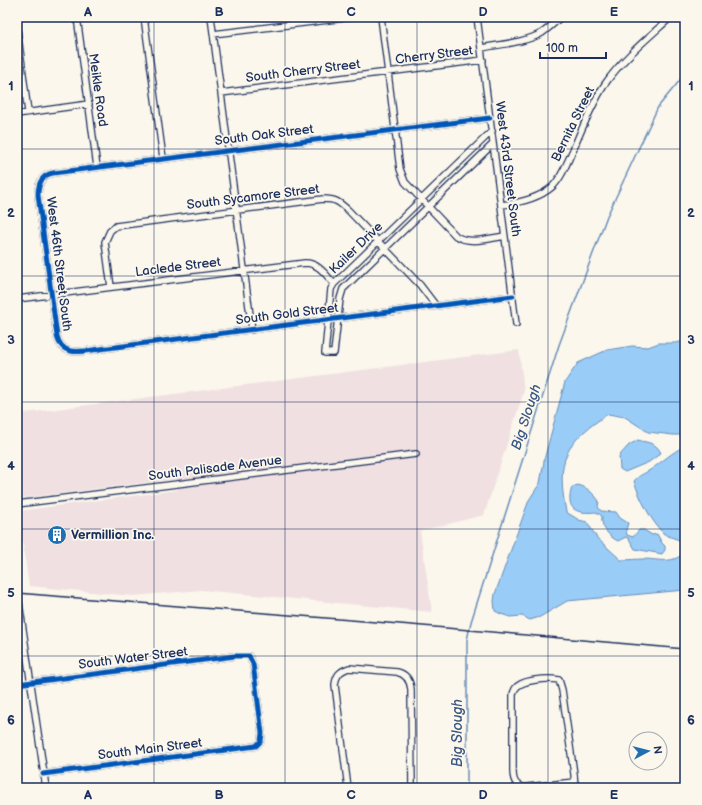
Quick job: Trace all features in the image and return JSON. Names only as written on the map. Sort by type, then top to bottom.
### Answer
[{"type":"street","name":"Meikle Road","points":[[77,17],[97,167]]},
{"type":"street","points":[[144,17],[163,158]]},
{"type":"street","points":[[211,17],[252,330]]},
{"type":"street","points":[[213,34],[353,17]]},
{"type":"street","points":[[381,17],[401,176],[421,200],[456,236],[461,239],[466,241],[505,236]]},
{"type":"street","name":"West 43rd Street South","points":[[478,17],[516,324]]},
{"type":"street","points":[[482,48],[514,42],[537,35],[561,17]]},
{"type":"street","name":"Bernita Street","points":[[501,205],[523,202],[545,192],[553,186],[561,174],[594,102],[609,80],[629,56],[671,17]]},
{"type":"street","points":[[17,28],[28,112]]},
{"type":"street","name":"Cherry Street","points":[[388,71],[483,60]]},
{"type":"street","name":"South Cherry Street","points":[[221,93],[388,71]]},
{"type":"street","points":[[17,114],[89,104]]},
{"type":"street","name":"South Oak Street","points":[[42,179],[49,174],[163,158],[490,118]]},
{"type":"street","name":"Kailer Drive","points":[[492,131],[334,284],[331,289],[326,354],[334,354],[340,299],[343,289],[493,144]]},
{"type":"street","name":"West 46th Street South","points":[[42,179],[38,194],[51,294],[58,342],[65,350]]},
{"type":"street","name":"South Sycamore Street","points":[[111,287],[105,242],[108,234],[114,227],[125,224],[333,199],[344,207],[420,285],[436,306]]},
{"type":"street","name":"Laclede Street","points":[[17,299],[308,263],[318,267],[334,284]]},
{"type":"street","name":"South Gold Street","points":[[65,350],[77,352],[513,296]]},
{"type":"street","name":"South Palisade Avenue","points":[[17,504],[416,454]]},
{"type":"street","points":[[17,588],[46,788]]},
{"type":"street","name":"South Water Street","points":[[17,684],[244,655],[250,658],[253,664],[262,733],[259,745]]},
{"type":"street","points":[[348,788],[336,693],[336,679],[343,670],[349,668],[402,673],[410,682],[412,788]]},
{"type":"street","points":[[559,680],[563,697],[575,785],[520,787],[515,783],[513,778],[513,696],[515,689],[518,686],[533,681],[559,680]]},
{"type":"street","name":"South Main Street","points":[[43,774],[251,748],[259,745]]},
{"type":"street","points":[[42,788],[43,774]]},
{"type":"shaded area","points":[[519,350],[524,391],[484,515],[420,531],[432,612],[201,590],[133,596],[29,586],[18,511],[177,490],[175,479],[17,499],[17,414]]},
{"type":"water","points":[[685,341],[685,435],[648,432],[625,417],[608,414],[581,434],[573,444],[567,454],[563,466],[562,479],[566,512],[579,520],[587,522],[597,538],[621,560],[670,560],[675,559],[685,552],[685,590],[567,601],[540,617],[530,620],[522,616],[510,617],[495,611],[495,594],[529,500],[540,483],[545,456],[565,382],[578,363],[607,350],[632,346],[648,347],[659,343],[675,343]]},
{"type":"water","points":[[638,440],[654,445],[661,453],[649,462],[625,472],[620,469],[619,456],[629,445]]},
{"type":"water","points":[[685,446],[685,544],[680,540],[665,535],[654,522],[639,494],[634,481],[671,454]]},
{"type":"water","points":[[578,485],[587,489],[595,496],[599,501],[598,507],[601,511],[616,512],[620,518],[628,523],[626,530],[627,535],[633,537],[639,530],[644,530],[652,535],[657,534],[665,546],[665,550],[662,554],[635,549],[626,537],[618,541],[611,537],[606,531],[602,524],[602,516],[596,512],[583,512],[574,509],[571,506],[570,495],[572,487]]},
{"type":"waterway","name":"Big Slough","points":[[467,788],[467,640],[471,622],[559,345],[607,216],[658,107],[685,74]]},
{"type":"railway","points":[[17,593],[685,649]]},
{"type":"cycle path","points":[[490,118],[53,173],[43,178],[39,187],[38,195],[57,336],[63,348],[74,352],[513,296]]},
{"type":"cycle path","points":[[17,684],[235,656],[249,656],[253,664],[262,733],[261,741],[256,746],[43,774]]},
{"type":"place","name":"Vermillion Inc.","points":[[57,535]]}]
